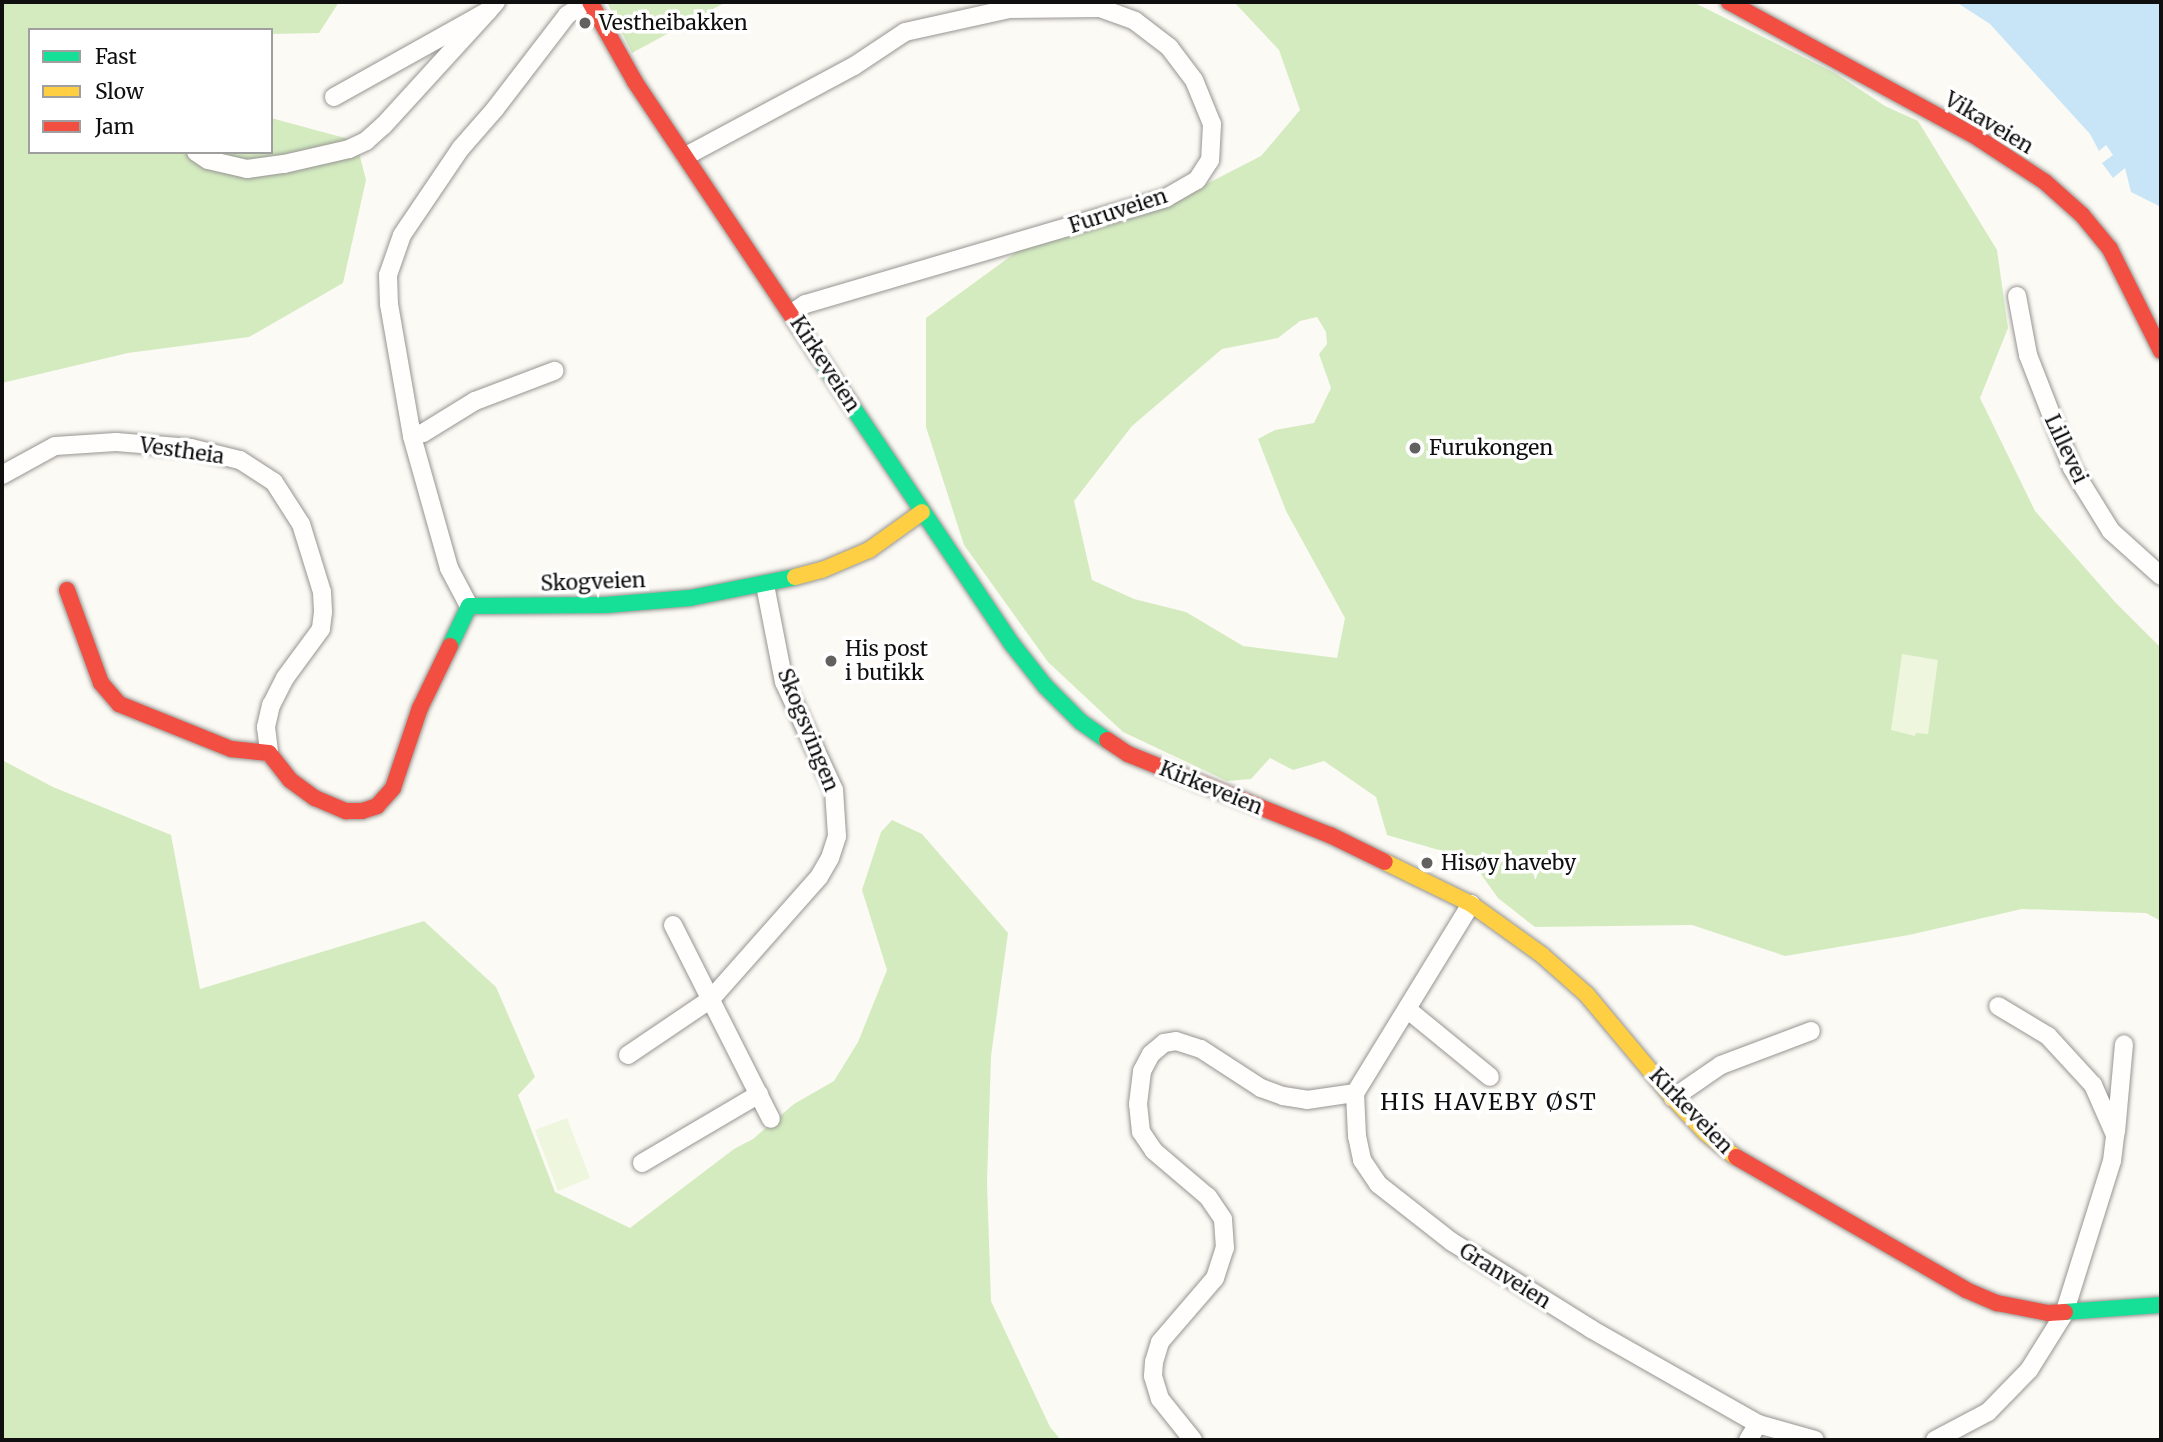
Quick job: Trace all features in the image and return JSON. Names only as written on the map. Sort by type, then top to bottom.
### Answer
[{"type":"main road","name":"Kirkeveien","points":[[589,2],[629,72],[1012,644],[1045,686],[1105,740],[1178,776],[1330,835],[1471,904],[1542,955],[1587,995],[1673,1098],[1706,1133],[1738,1159],[1966,1290],[1997,1303],[2064,1314],[2161,1305]]},
{"type":"main road","name":"Vikaveien","points":[[1729,2],[1978,138],[2045,182],[2082,215],[2110,250],[2161,351]]},
{"type":"main road","name":"Skogveien","points":[[469,606],[606,605],[691,598],[765,585],[822,570],[869,550],[922,512]]},
{"type":"main road","points":[[67,590],[101,682],[119,704],[231,749],[269,753],[290,780],[330,806],[354,811],[377,806],[393,788],[420,708],[469,606]]},
{"type":"street","points":[[469,606],[449,568],[412,436],[389,304],[388,275],[402,235],[461,148],[567,16],[589,2]]},
{"type":"street","points":[[334,97],[492,7]]},
{"type":"street","points":[[199,154],[220,164],[247,169],[284,164],[349,149],[366,141],[384,125],[492,7]]},
{"type":"street","name":"Furuveien","points":[[687,156],[854,66],[905,32],[1009,9],[1100,8],[1135,21],[1169,47],[1194,79],[1212,124],[1210,160],[1196,180],[1166,198],[806,304],[792,313]]},
{"type":"street","name":"Lillevei","points":[[2017,296],[2035,376],[2072,468],[2111,531],[2161,576]]},
{"type":"street","points":[[412,436],[424,433],[475,401],[554,371]]},
{"type":"street","name":"Vestheia","points":[[2,475],[55,446],[116,442],[191,448],[240,460],[274,482],[301,524],[322,592],[323,612],[321,629],[285,678],[271,705],[266,727],[269,753]]},
{"type":"street","name":"Skogsvingen","points":[[628,1055],[711,999],[819,877],[830,858],[836,836],[834,790],[784,682],[765,585]]},
{"type":"street","points":[[1193,1440],[1160,1399],[1153,1376],[1154,1362],[1160,1342],[1215,1278],[1225,1248],[1223,1219],[1208,1197],[1154,1152],[1142,1132],[1138,1104],[1142,1071],[1151,1054],[1164,1043],[1175,1041],[1201,1049],[1261,1088],[1283,1096],[1307,1100],[1354,1093],[1471,904]]},
{"type":"street","points":[[673,925],[771,1119]]},
{"type":"street","points":[[1998,1006],[2048,1036],[2068,1056],[2092,1084],[2115,1135]]},
{"type":"street","points":[[1407,1009],[1490,1077]]},
{"type":"street","points":[[1673,1098],[1721,1065],[1811,1031]]},
{"type":"street","points":[[1935,1440],[1988,1412],[2029,1370],[2064,1314],[2112,1161],[2124,1044]]},
{"type":"street","name":"Granveien","points":[[1354,1093],[1357,1136],[1362,1160],[1378,1184],[1464,1250],[1591,1329],[1758,1424],[1815,1440]]},
{"type":"street","points":[[642,1163],[759,1094]]},
{"type":"street","points":[[1748,1440],[1758,1424]]},
{"type":"green space","points":[[2,2],[339,2],[319,33],[273,34],[273,28],[28,28],[28,154],[273,154],[273,119],[356,141],[366,180],[343,283],[249,337],[128,353],[2,383]]},
{"type":"green space","points":[[607,2],[726,2],[632,53]]},
{"type":"green space","points":[[1234,2],[1693,2],[1835,73],[1885,106],[1918,121],[1997,250],[2008,328],[1980,398],[2035,511],[2115,602],[2161,648],[2161,921],[2146,913],[2022,909],[1909,935],[1785,956],[1692,925],[1535,927],[1498,898],[1470,859],[1387,835],[1376,797],[1324,761],[1293,770],[1270,758],[1251,779],[1227,781],[1123,732],[1048,662],[964,545],[926,427],[926,318],[1026,245],[1148,214],[1261,156],[1300,110],[1279,50]],"holes":[[[1317,317],[1326,332],[1327,344],[1319,354],[1331,388],[1314,423],[1275,430],[1258,439],[1286,511],[1345,618],[1337,658],[1243,646],[1186,612],[1134,599],[1092,580],[1074,501],[1132,426],[1222,349],[1278,338],[1300,321]]]},
{"type":"green space","points":[[1902,654],[1938,660],[1928,734],[1916,733],[1915,736],[1891,730]]},
{"type":"green space","points":[[2,760],[53,787],[171,835],[200,989],[424,921],[496,987],[535,1077],[518,1095],[555,1192],[630,1228],[734,1149],[753,1139],[794,1104],[834,1081],[858,1042],[887,970],[862,890],[881,832],[892,820],[922,834],[1008,933],[991,1056],[987,1183],[991,1301],[1050,1427],[1061,1440],[2,1440]]},
{"type":"green space","points":[[567,1118],[590,1178],[558,1191],[535,1130]]},
{"type":"water","points":[[1956,2],[2161,2],[2161,207],[2131,192],[2125,168],[2113,178],[2102,163],[2113,155],[2106,145],[2099,151],[2090,134],[1990,24]]},
{"type":"traffic: fast","points":[[815,351],[1012,644],[1045,686],[1081,722],[1107,740]]},
{"type":"traffic: fast","points":[[450,646],[469,606],[606,605],[690,598],[795,577]]},
{"type":"traffic: fast","points":[[2065,1312],[2161,1305]]},
{"type":"traffic: slow","points":[[795,577],[822,570],[869,550],[922,512]]},
{"type":"traffic: slow","points":[[1385,862],[1471,904],[1542,955],[1587,995],[1673,1098],[1706,1133],[1736,1157]]},
{"type":"traffic: jam","points":[[590,2],[635,82],[815,351]]},
{"type":"traffic: jam","points":[[1729,2],[1978,138],[2045,182],[2082,215],[2110,249],[2161,351]]},
{"type":"traffic: jam","points":[[67,590],[101,683],[119,704],[231,749],[269,753],[290,780],[315,798],[346,811],[362,811],[377,806],[393,788],[420,708],[450,646]]},
{"type":"traffic: jam","points":[[1107,740],[1128,754],[1330,835],[1385,862]]},
{"type":"traffic: jam","points":[[1736,1157],[1966,1290],[1997,1303],[2048,1313],[2065,1312]]},
{"type":"place","name":"Vestheibakken","points":[[585,23]]},
{"type":"place","name":"Furukongen","points":[[1415,448]]},
{"type":"place","name":"His post i butikk","points":[[831,661]]},
{"type":"place","name":"Hisøy haveby","points":[[1427,863]]},
{"type":"district","name":"HIS HAVEBY ØST","points":[[1489,1102]]}]
